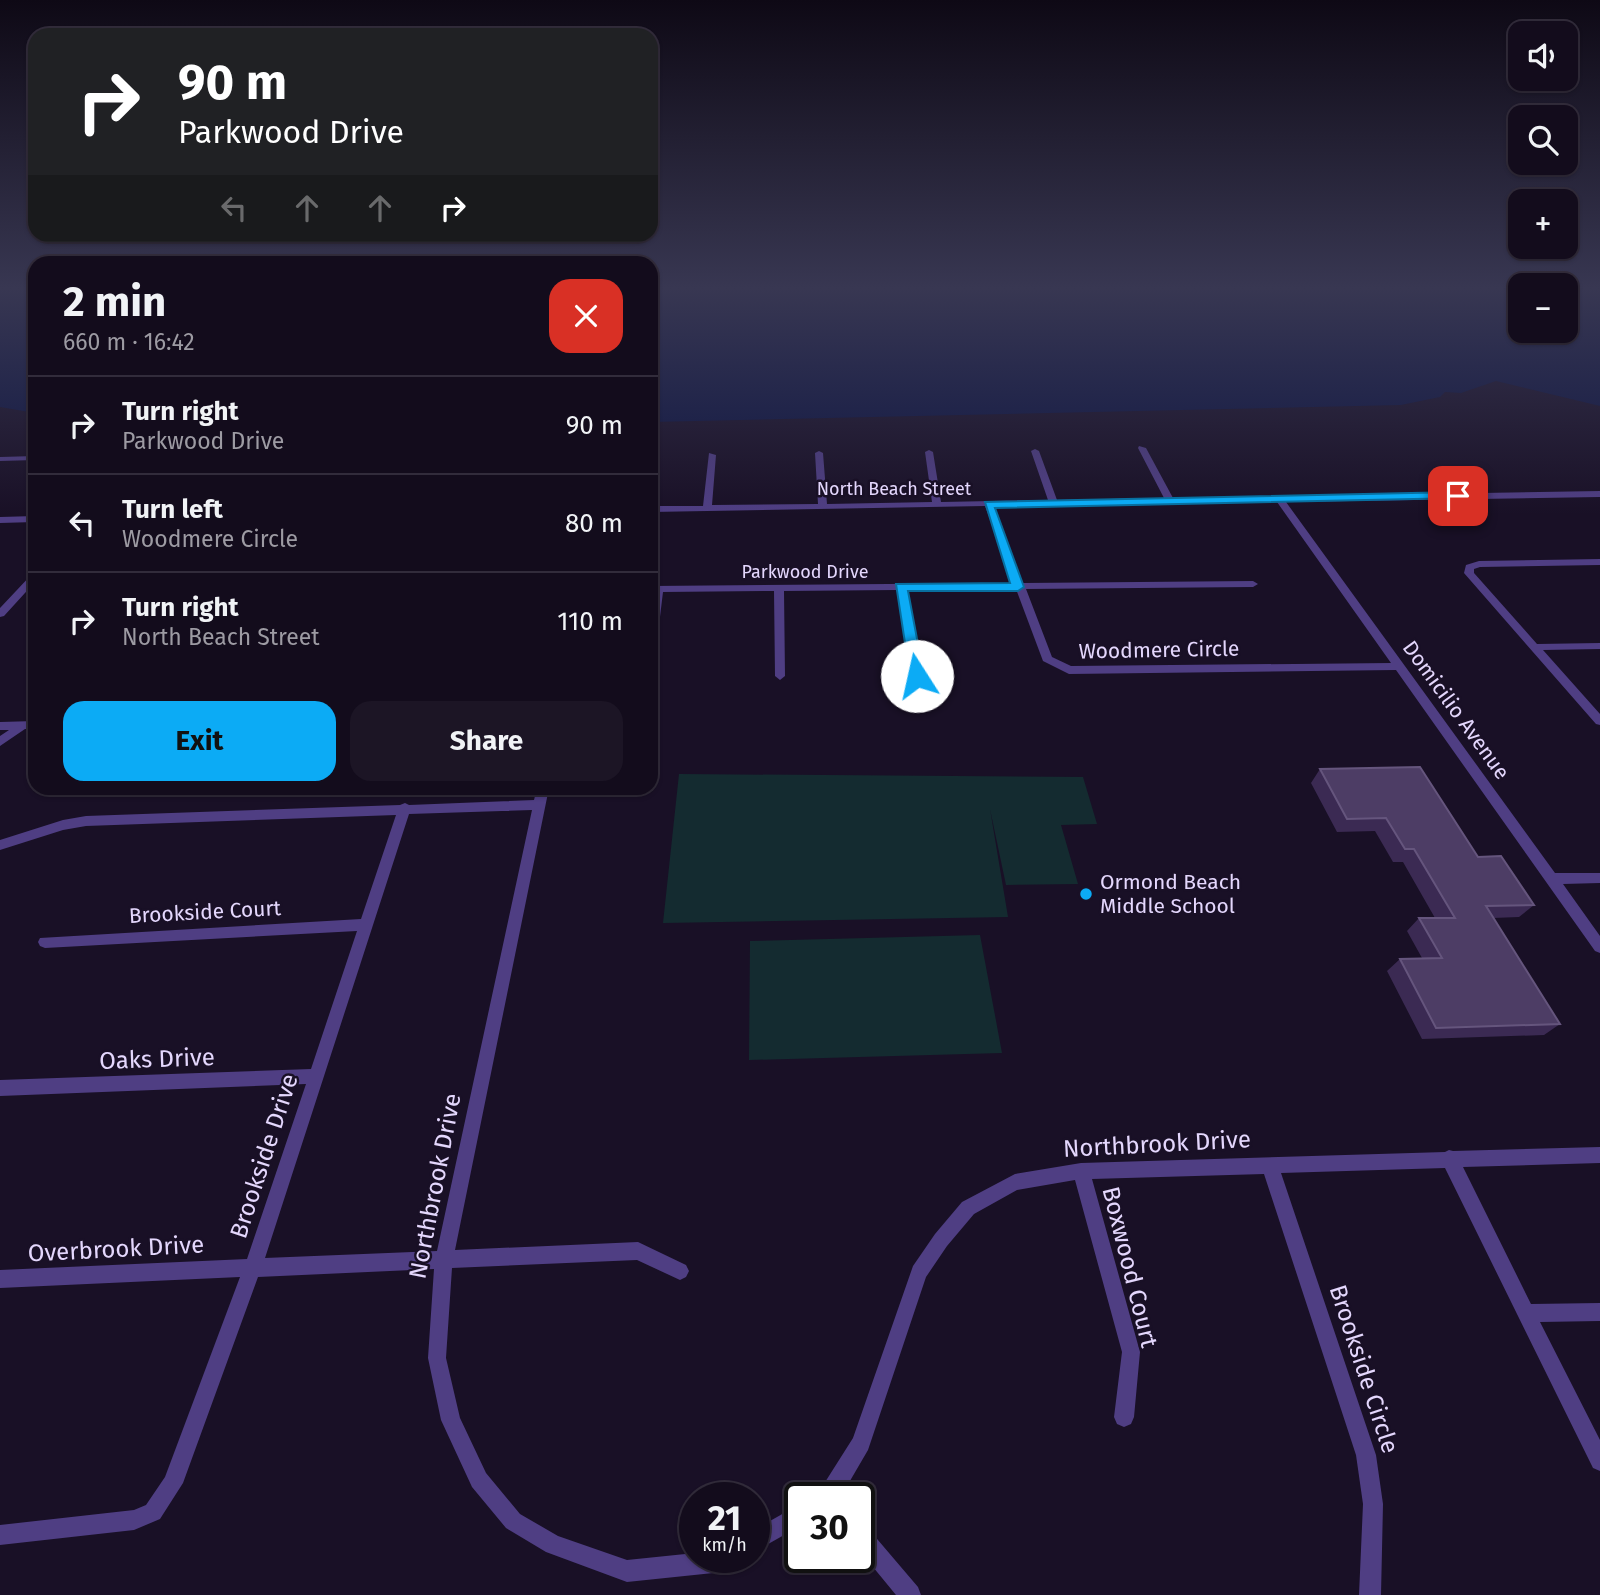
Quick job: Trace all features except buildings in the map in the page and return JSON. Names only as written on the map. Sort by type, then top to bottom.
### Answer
[{"type":"street","points":[[1142,448],[1169,499]]},
{"type":"street","points":[[1035,451],[1054,504]]},
{"type":"street","points":[[929,452],[937,505]]},
{"type":"street","points":[[819,453],[823,506]]},
{"type":"street","points":[[707,508],[712,455]]},
{"type":"street","points":[[0,458],[28,458]]},
{"type":"street","name":"North Beach Street","points":[[658,509],[1600,494]]},
{"type":"street","name":"Domicilio Avenue","points":[[1279,498],[1600,947]]},
{"type":"street","name":"Woodmere Circle","points":[[989,504],[1047,659],[1069,670],[1398,666]]},
{"type":"street","points":[[0,520],[28,519]]},
{"type":"street","points":[[1600,562],[1479,564],[1469,567],[1469,573],[1600,721]]},
{"type":"street","points":[[0,614],[28,584]]},
{"type":"street","name":"Parkwood Drive","points":[[658,589],[1253,584]]},
{"type":"street","points":[[901,587],[917,676]]},
{"type":"street","points":[[779,588],[780,676]]},
{"type":"street","points":[[1535,647],[1600,646]]},
{"type":"street","points":[[0,726],[28,725]]},
{"type":"street","points":[[0,743],[28,726]]},
{"type":"street","points":[[0,845],[63,825],[86,821],[405,808],[542,796]]},
{"type":"street","name":"Northbrook Drive","points":[[542,796],[444,1259],[437,1358],[451,1420],[479,1479],[513,1521],[554,1545],[627,1571],[679,1566]]},
{"type":"street","name":"Brookside Drive","points":[[153,1512],[173,1483],[253,1267],[405,808]]},
{"type":"street","points":[[1552,879],[1600,878]]},
{"type":"street","name":"Brookside Court","points":[[45,942],[367,925]]},
{"type":"street","name":"Oaks Drive","points":[[0,1088],[316,1076]]},
{"type":"street","name":"Northbrook Drive","points":[[839,1482],[861,1443],[919,1272],[968,1208],[1015,1182],[1081,1171],[1600,1155]]},
{"type":"street","points":[[1449,1158],[1600,1461]]},
{"type":"street","name":"Brookside Circle","points":[[1270,1166],[1366,1455],[1373,1504],[1370,1595]]},
{"type":"street","name":"Boxwood Court","points":[[1081,1171],[1131,1352],[1124,1418]]},
{"type":"street","name":"Overbrook Drive","points":[[0,1279],[638,1251],[680,1271]]},
{"type":"street","points":[[1526,1313],[1600,1312]]},
{"type":"street","points":[[0,1535],[134,1520],[153,1512]]},
{"type":"street","points":[[875,1553],[909,1595]]},
{"type":"green space","points":[[679,774],[1083,777],[1097,824],[1061,825],[1078,884],[1006,885],[990,809],[1008,917],[663,923]]},
{"type":"green space","points":[[980,935],[1002,1053],[749,1060],[750,941]]},
{"type":"shaded area","points":[[0,364],[28,364],[28,412],[0,407]]},
{"type":"shaded area","points":[[658,364],[1600,364],[1600,406],[1496,381],[1461,393],[1445,392],[1440,397],[1401,405],[658,422]]},
{"type":"place","name":"Ormond Beach Middle School","points":[[1086,894]]},
{"type":"route","points":[[917,676],[901,587],[1018,587],[989,504],[1458,496]]}]
